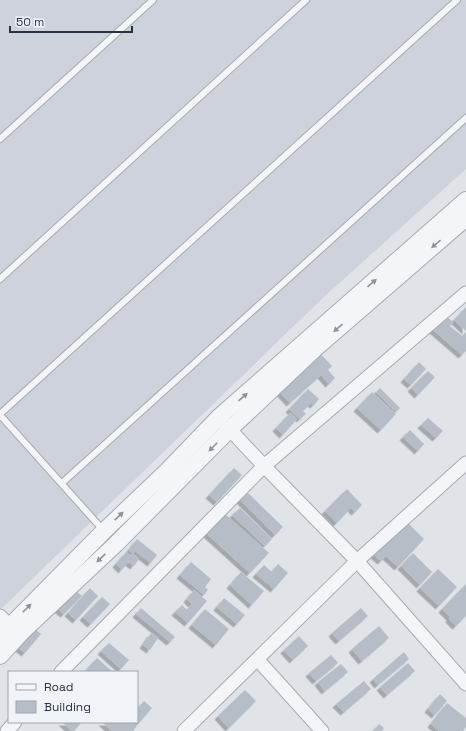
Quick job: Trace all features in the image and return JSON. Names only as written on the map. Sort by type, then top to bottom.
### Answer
[{"type":"street","points":[[0,656],[110,538],[167,471],[219,417],[466,200]]},
{"type":"street","points":[[3,626],[110,538],[230,429],[316,348],[466,218]]},
{"type":"street","points":[[62,671],[264,466],[466,292]]},
{"type":"street","points":[[219,417],[264,466],[357,561],[466,684]]},
{"type":"street","points":[[184,731],[258,660],[357,561],[464,469]]},
{"type":"street","points":[[258,660],[322,731]]},
{"type":"street","points":[[7,731],[14,723]]},
{"type":"lane","points":[[0,139],[153,0]]},
{"type":"lane","points":[[0,279],[306,0]]},
{"type":"lane","points":[[110,538],[0,414],[458,0]]},
{"type":"lane","points":[[62,483],[466,118]]},
{"type":"shaded area","points":[[0,0],[466,0],[466,169],[325,296],[0,610]]},
{"type":"building","points":[[466,307],[466,331],[454,320]]},
{"type":"building","points":[[445,315],[453,322],[450,326],[462,336],[465,332],[466,334],[466,351],[462,355],[432,329]]},
{"type":"building","points":[[318,351],[332,366],[328,370],[335,378],[329,384],[321,375],[290,403],[277,389]]},
{"type":"building","points":[[419,362],[426,369],[411,385],[404,379]]},
{"type":"building","points":[[428,371],[435,377],[418,395],[411,388]]},
{"type":"building","points":[[380,388],[400,408],[396,412],[376,392]]},
{"type":"building","points":[[308,389],[319,399],[314,405],[311,403],[303,411],[306,414],[300,419],[289,409]]},
{"type":"building","points":[[372,392],[396,414],[381,430],[357,408]]},
{"type":"building","points":[[290,413],[297,419],[283,435],[276,428]]},
{"type":"building","points":[[428,418],[443,431],[436,438],[421,425]]},
{"type":"building","points":[[410,430],[424,444],[418,451],[403,437]]},
{"type":"building","points":[[234,468],[242,475],[217,502],[209,495]]},
{"type":"building","points":[[347,489],[362,505],[355,512],[351,508],[337,523],[325,511]]},
{"type":"building","points":[[246,491],[283,527],[275,535],[239,499]]},
{"type":"building","points":[[240,508],[272,539],[265,546],[232,515]]},
{"type":"building","points":[[224,513],[269,553],[250,573],[206,533]]},
{"type":"building","points":[[406,521],[424,539],[398,567],[386,556],[381,561],[372,553]]},
{"type":"building","points":[[137,539],[157,555],[151,563],[135,551],[133,554],[129,550]]},
{"type":"building","points":[[126,552],[131,556],[133,554],[139,559],[134,566],[128,562],[122,570],[116,564]]},
{"type":"building","points":[[413,553],[432,572],[420,585],[401,566]]},
{"type":"building","points":[[191,562],[211,579],[205,587],[208,590],[204,595],[180,575]]},
{"type":"building","points":[[278,564],[288,573],[274,589],[256,574],[264,565],[272,572]]},
{"type":"building","points":[[438,569],[457,587],[439,606],[420,588]]},
{"type":"building","points":[[241,572],[264,591],[252,605],[230,585]]},
{"type":"building","points":[[466,584],[466,616],[456,626],[442,609]]},
{"type":"building","points":[[90,588],[98,596],[76,620],[68,613]]},
{"type":"building","points":[[75,590],[82,596],[64,614],[58,609]]},
{"type":"building","points":[[194,590],[207,601],[188,623],[175,612],[182,605],[187,610],[192,604],[187,599]]},
{"type":"building","points":[[102,597],[110,604],[91,624],[83,617]]},
{"type":"building","points":[[224,598],[245,615],[237,624],[217,607]]},
{"type":"building","points":[[141,608],[175,637],[170,642],[136,614]]},
{"type":"building","points":[[361,608],[368,616],[339,641],[332,633]]},
{"type":"building","points":[[205,609],[229,629],[216,645],[192,625]]},
{"type":"building","points":[[379,626],[389,638],[362,661],[352,649]]},
{"type":"building","points":[[35,629],[41,634],[25,653],[19,648]]},
{"type":"building","points":[[151,633],[158,638],[150,650],[143,645]]},
{"type":"building","points":[[299,636],[308,646],[293,660],[284,650]]},
{"type":"building","points":[[109,643],[129,660],[121,669],[101,651]]},
{"type":"building","points":[[404,652],[409,659],[378,685],[373,679]]},
{"type":"building","points":[[331,655],[338,663],[316,681],[309,673]]},
{"type":"building","points":[[97,658],[112,671],[85,671]]},
{"type":"building","points":[[408,663],[415,671],[387,695],[380,687]]},
{"type":"building","points":[[341,664],[348,672],[325,691],[318,682]]},
{"type":"building","points":[[364,681],[371,689],[344,712],[336,704]]},
{"type":"building","points":[[245,690],[256,701],[229,728],[218,716]]},
{"type":"building","points":[[440,694],[447,701],[435,715],[428,709]]},
{"type":"building","points":[[144,701],[152,708],[139,723],[138,722],[138,708]]},
{"type":"building","points":[[447,703],[466,718],[466,727],[463,731],[439,731],[431,724]]},
{"type":"building","points":[[63,723],[81,723],[74,731]]},
{"type":"building","points":[[103,723],[133,723],[137,726],[133,731],[112,731]]},
{"type":"building","points":[[379,724],[384,728],[382,731],[373,731]]}]
